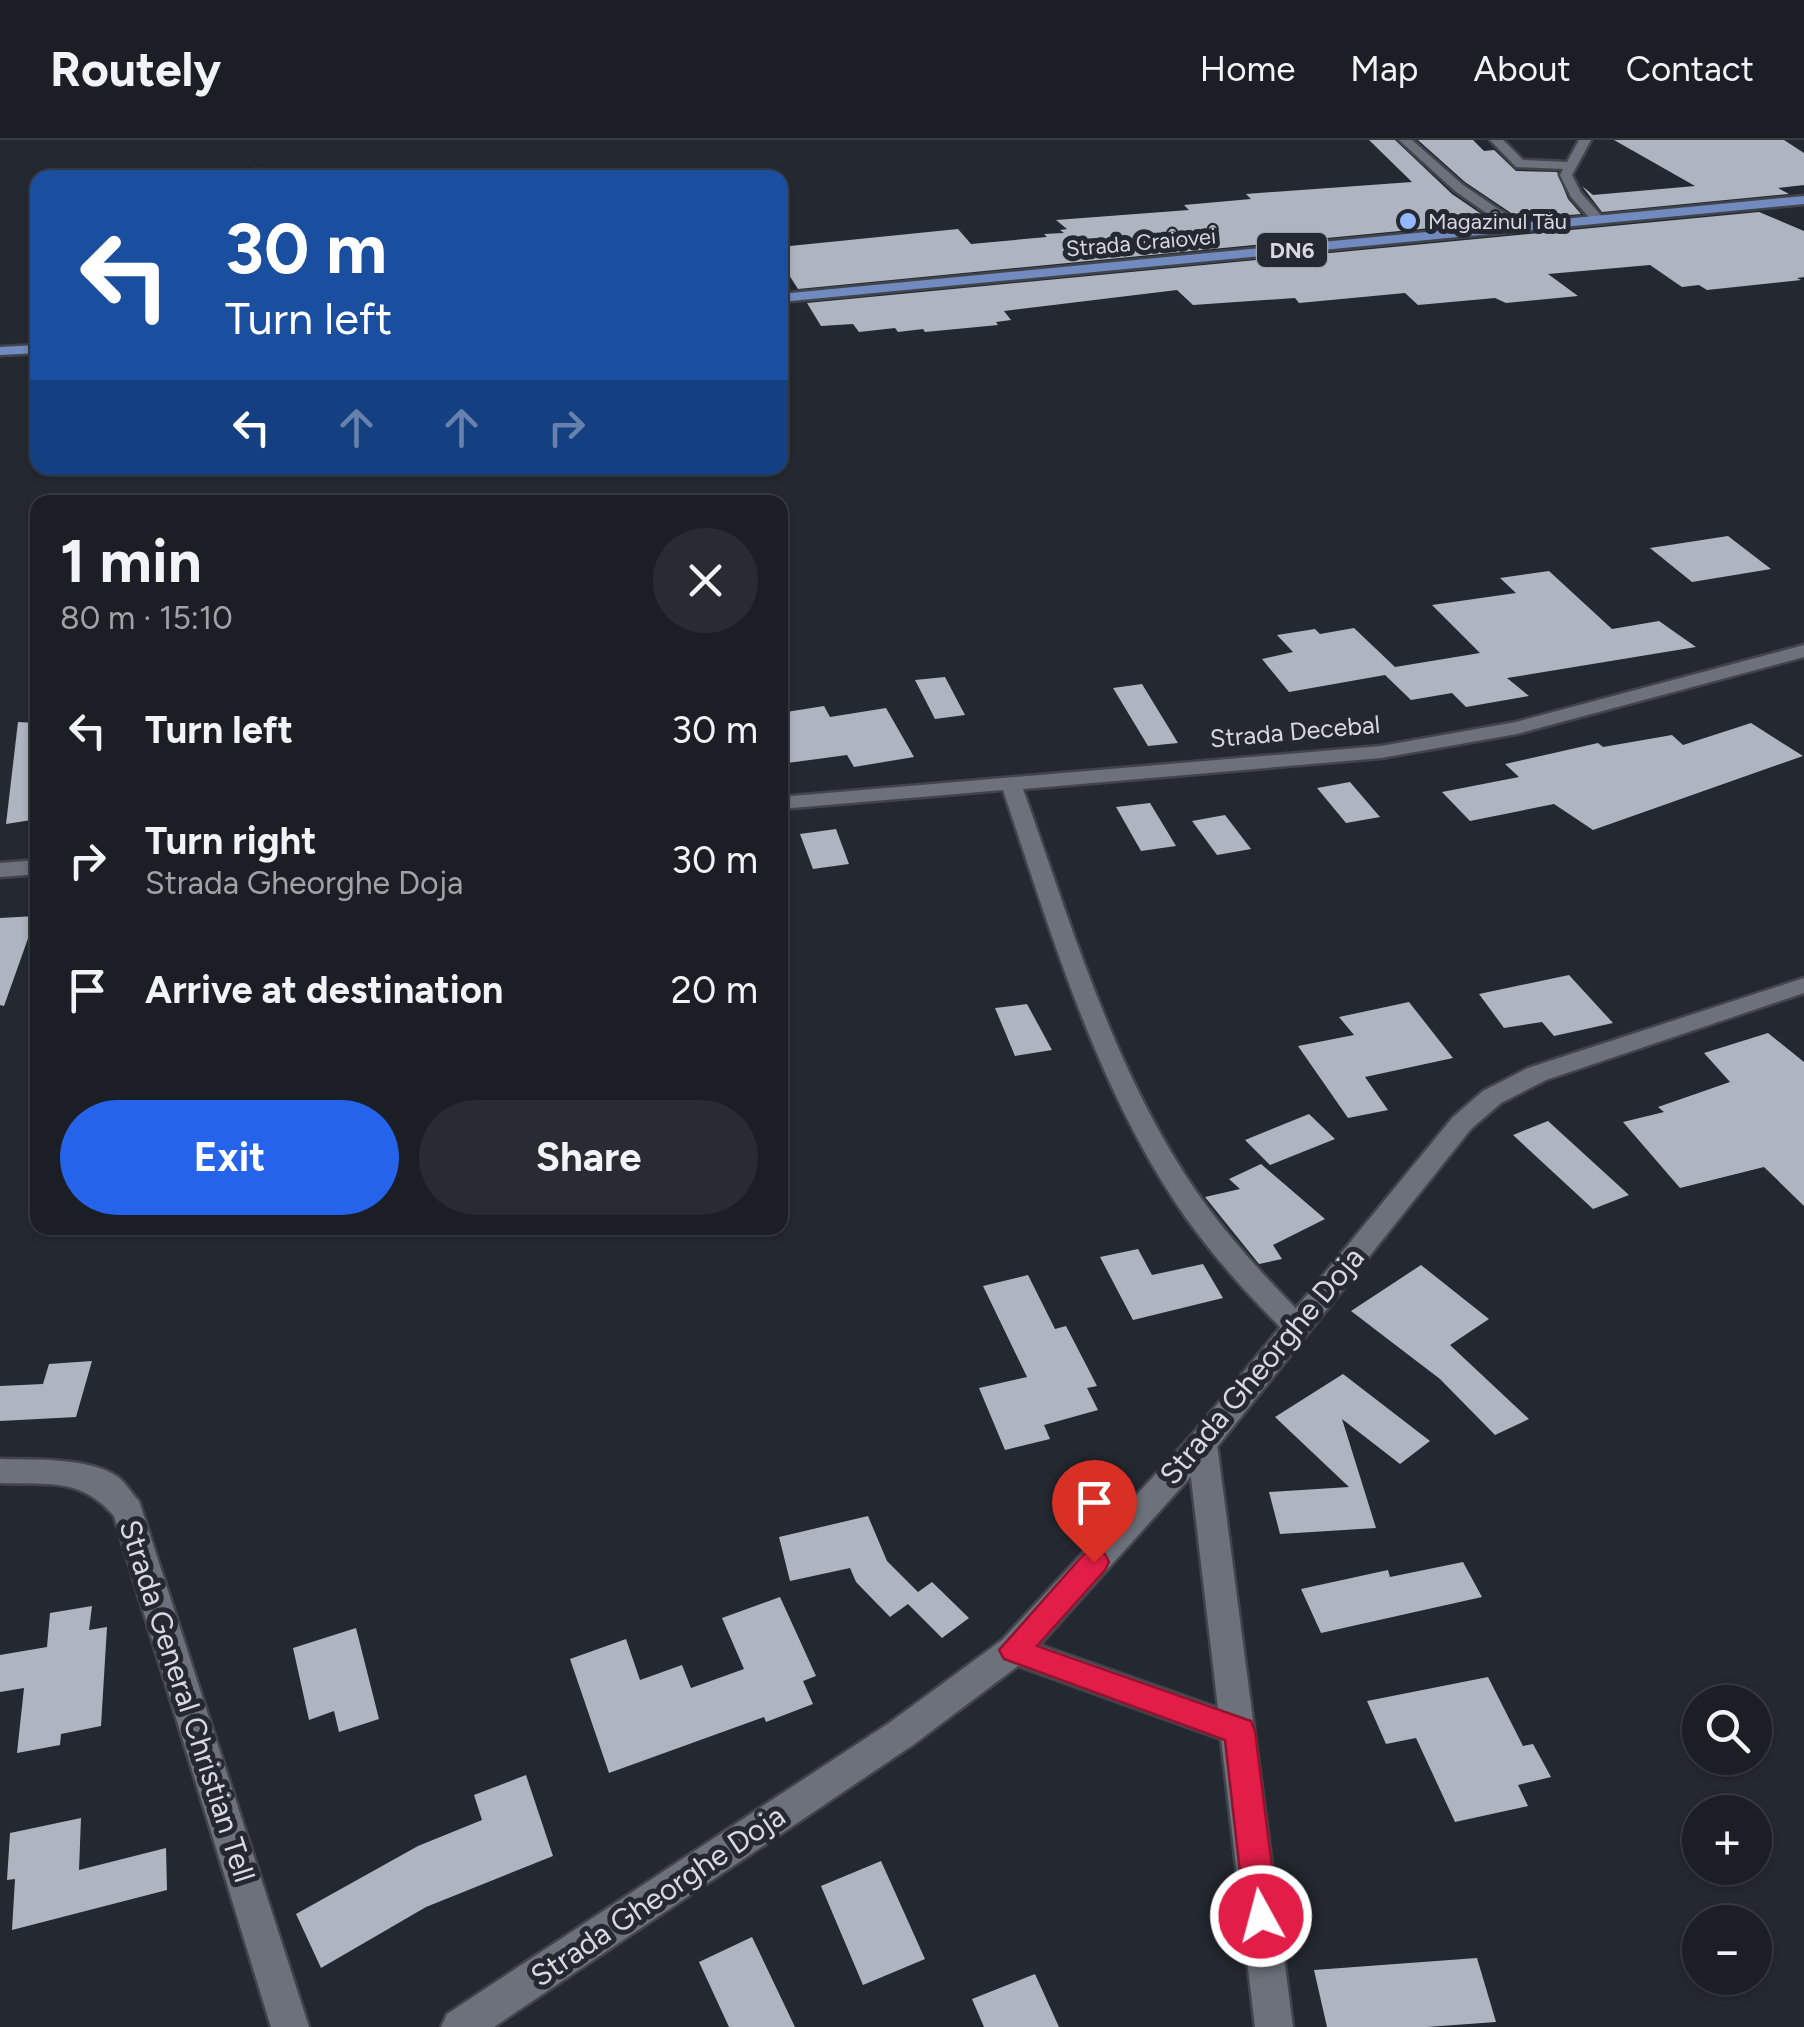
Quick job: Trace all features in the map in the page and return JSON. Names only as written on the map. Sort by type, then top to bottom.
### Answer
[{"type":"main road","name":"Strada Craiovei","points":[[788,297],[1804,200]]},
{"type":"main road","points":[[0,351],[30,349]]},
{"type":"street","points":[[1405,140],[1459,188],[1517,228]]},
{"type":"street","points":[[1496,140],[1520,164],[1568,166]]},
{"type":"street","points":[[1585,140],[1568,166],[1569,184],[1600,220]]},
{"type":"street","name":"Strada Decebal","points":[[788,802],[1381,752],[1464,739],[1804,650]]},
{"type":"street","points":[[1011,784],[1102,1042],[1133,1109],[1228,1258],[1296,1326]]},
{"type":"street","points":[[0,870],[30,868]]},
{"type":"street","name":"Strada Gheorghe Doja","points":[[460,2027],[901,1734],[1014,1650],[1202,1444],[1462,1123],[1492,1096],[1588,1054],[1804,985]]},
{"type":"street","points":[[1202,1444],[1274,2027]]},
{"type":"street","name":"Strada General Christian Tell","points":[[0,1471],[64,1473],[106,1485],[128,1510],[290,2027]]},
{"type":"street","points":[[1014,1650],[1240,1731]]},
{"type":"building","points":[[1369,140],[1395,140],[1452,194],[1493,222],[798,289],[788,273],[788,246],[958,229],[971,244],[1047,237],[1044,234],[1064,233],[1060,230],[1067,229],[1056,220],[1189,210],[1184,205],[1251,199],[1246,194],[1412,182]]},
{"type":"building","points":[[1418,140],[1473,140],[1484,151],[1494,150],[1516,171],[1557,172],[1568,199],[1581,214],[1520,219],[1465,182]]},
{"type":"building","points":[[1614,140],[1784,140],[1804,153],[1804,185],[1778,188],[1789,194],[1602,212],[1582,186],[1593,195],[1695,186]]},
{"type":"building","points":[[1759,212],[1804,231],[1804,277],[1797,278],[1801,280],[1707,290],[1699,285],[1682,287],[1650,265],[1548,274],[1578,296],[1418,305],[1405,293],[1299,303],[1295,298],[1193,305],[1177,290],[1004,311],[1011,320],[996,322],[998,325],[925,332],[898,332],[895,328],[859,332],[853,324],[821,326],[807,303]]},
{"type":"building","points":[[1728,536],[1771,569],[1692,582],[1650,548]]},
{"type":"building","points":[[1549,571],[1612,629],[1659,621],[1696,647],[1507,678],[1529,696],[1466,707],[1452,693],[1411,700],[1385,675],[1289,692],[1262,659],[1293,652],[1277,635],[1315,629],[1320,634],[1354,628],[1395,667],[1480,653],[1432,605],[1516,593],[1500,578]]},
{"type":"building","points":[[945,677],[965,715],[935,719],[915,680]]},
{"type":"building","points":[[1142,684],[1178,743],[1148,746],[1113,688]]},
{"type":"building","points":[[824,706],[830,717],[886,708],[914,757],[854,767],[847,755],[788,763],[788,712]]},
{"type":"building","points":[[18,722],[30,723],[30,820],[6,824]]},
{"type":"building","points":[[1751,723],[1803,756],[1593,830],[1554,804],[1470,821],[1442,792],[1519,777],[1505,764],[1598,743],[1603,747],[1672,735],[1683,745]]},
{"type":"building","points":[[1350,782],[1380,817],[1346,823],[1317,788]]},
{"type":"building","points":[[1150,803],[1176,846],[1141,851],[1116,807]]},
{"type":"building","points":[[1225,815],[1251,849],[1217,855],[1192,821]]},
{"type":"building","points":[[836,829],[849,864],[813,869],[800,834]]},
{"type":"building","points":[[30,916],[30,933],[4,1006],[0,1005],[0,918]]},
{"type":"building","points":[[1569,975],[1613,1023],[1554,1036],[1542,1022],[1504,1028],[1479,994]]},
{"type":"building","points":[[1409,1002],[1453,1058],[1365,1077],[1388,1110],[1348,1118],[1298,1046],[1354,1035],[1339,1017]]},
{"type":"building","points":[[1027,1004],[1052,1050],[1015,1056],[995,1008]]},
{"type":"building","points":[[1768,1033],[1804,1062],[1804,1206],[1764,1167],[1680,1188],[1623,1122],[1664,1112],[1658,1107],[1730,1082],[1704,1053]]},
{"type":"building","points":[[1309,1114],[1335,1139],[1270,1165],[1245,1140]]},
{"type":"building","points":[[1548,1121],[1629,1195],[1593,1209],[1513,1135]]},
{"type":"building","points":[[1261,1164],[1325,1219],[1273,1245],[1282,1259],[1259,1264],[1205,1197],[1240,1189],[1229,1179]]},
{"type":"building","points":[[1138,1249],[1152,1275],[1203,1264],[1223,1298],[1133,1320],[1100,1257]]},
{"type":"building","points":[[1421,1265],[1489,1319],[1450,1345],[1529,1419],[1495,1435],[1440,1379],[1351,1311]]},
{"type":"building","points":[[1028,1275],[1055,1329],[1066,1326],[1097,1386],[1087,1388],[1098,1410],[1044,1425],[1050,1439],[1005,1450],[979,1388],[1027,1377],[983,1286]]},
{"type":"building","points":[[92,1361],[76,1417],[0,1421],[0,1386],[43,1384],[49,1364]]},
{"type":"building","points":[[1343,1374],[1430,1441],[1400,1464],[1342,1419],[1376,1528],[1280,1534],[1269,1492],[1349,1487],[1275,1417]]},
{"type":"building","points":[[868,1516],[887,1561],[918,1592],[932,1582],[969,1618],[942,1638],[908,1604],[890,1617],[856,1582],[850,1568],[790,1581],[779,1537]]},
{"type":"building","points":[[1463,1562],[1482,1597],[1321,1633],[1301,1589],[1388,1570],[1390,1577]]},
{"type":"building","points":[[780,1597],[816,1676],[803,1681],[813,1704],[766,1722],[764,1717],[609,1773],[570,1659],[626,1639],[640,1680],[682,1665],[691,1688],[744,1669],[722,1618]]},
{"type":"building","points":[[92,1606],[89,1630],[107,1627],[101,1726],[61,1734],[60,1745],[17,1753],[24,1688],[0,1692],[0,1655],[47,1647],[50,1613]]},
{"type":"building","points":[[356,1628],[379,1719],[339,1732],[334,1711],[309,1720],[293,1648]]},
{"type":"building","points":[[1488,1677],[1523,1746],[1533,1744],[1551,1777],[1518,1785],[1528,1806],[1455,1822],[1416,1738],[1386,1744],[1367,1701]]},
{"type":"building","points":[[526,1775],[553,1856],[426,1907],[321,1968],[296,1914],[418,1846],[482,1820],[474,1795]]},
{"type":"building","points":[[81,1818],[79,1870],[166,1848],[167,1890],[12,1930],[15,1879],[7,1880],[10,1833]]},
{"type":"building","points":[[881,1861],[925,1959],[863,1985],[821,1886]]},
{"type":"building","points":[[752,1937],[795,2027],[729,2027],[699,1962]]},
{"type":"building","points":[[1477,1958],[1496,2022],[1327,2027],[1314,1970]]},
{"type":"building","points":[[1035,1974],[1059,2027],[984,2027],[972,1999]]},
{"type":"place","name":"Magazinul Tău","points":[[1408,221]]},
{"type":"route","points":[[1094,1562],[1014,1650],[1240,1731],[1261,1916]]}]
